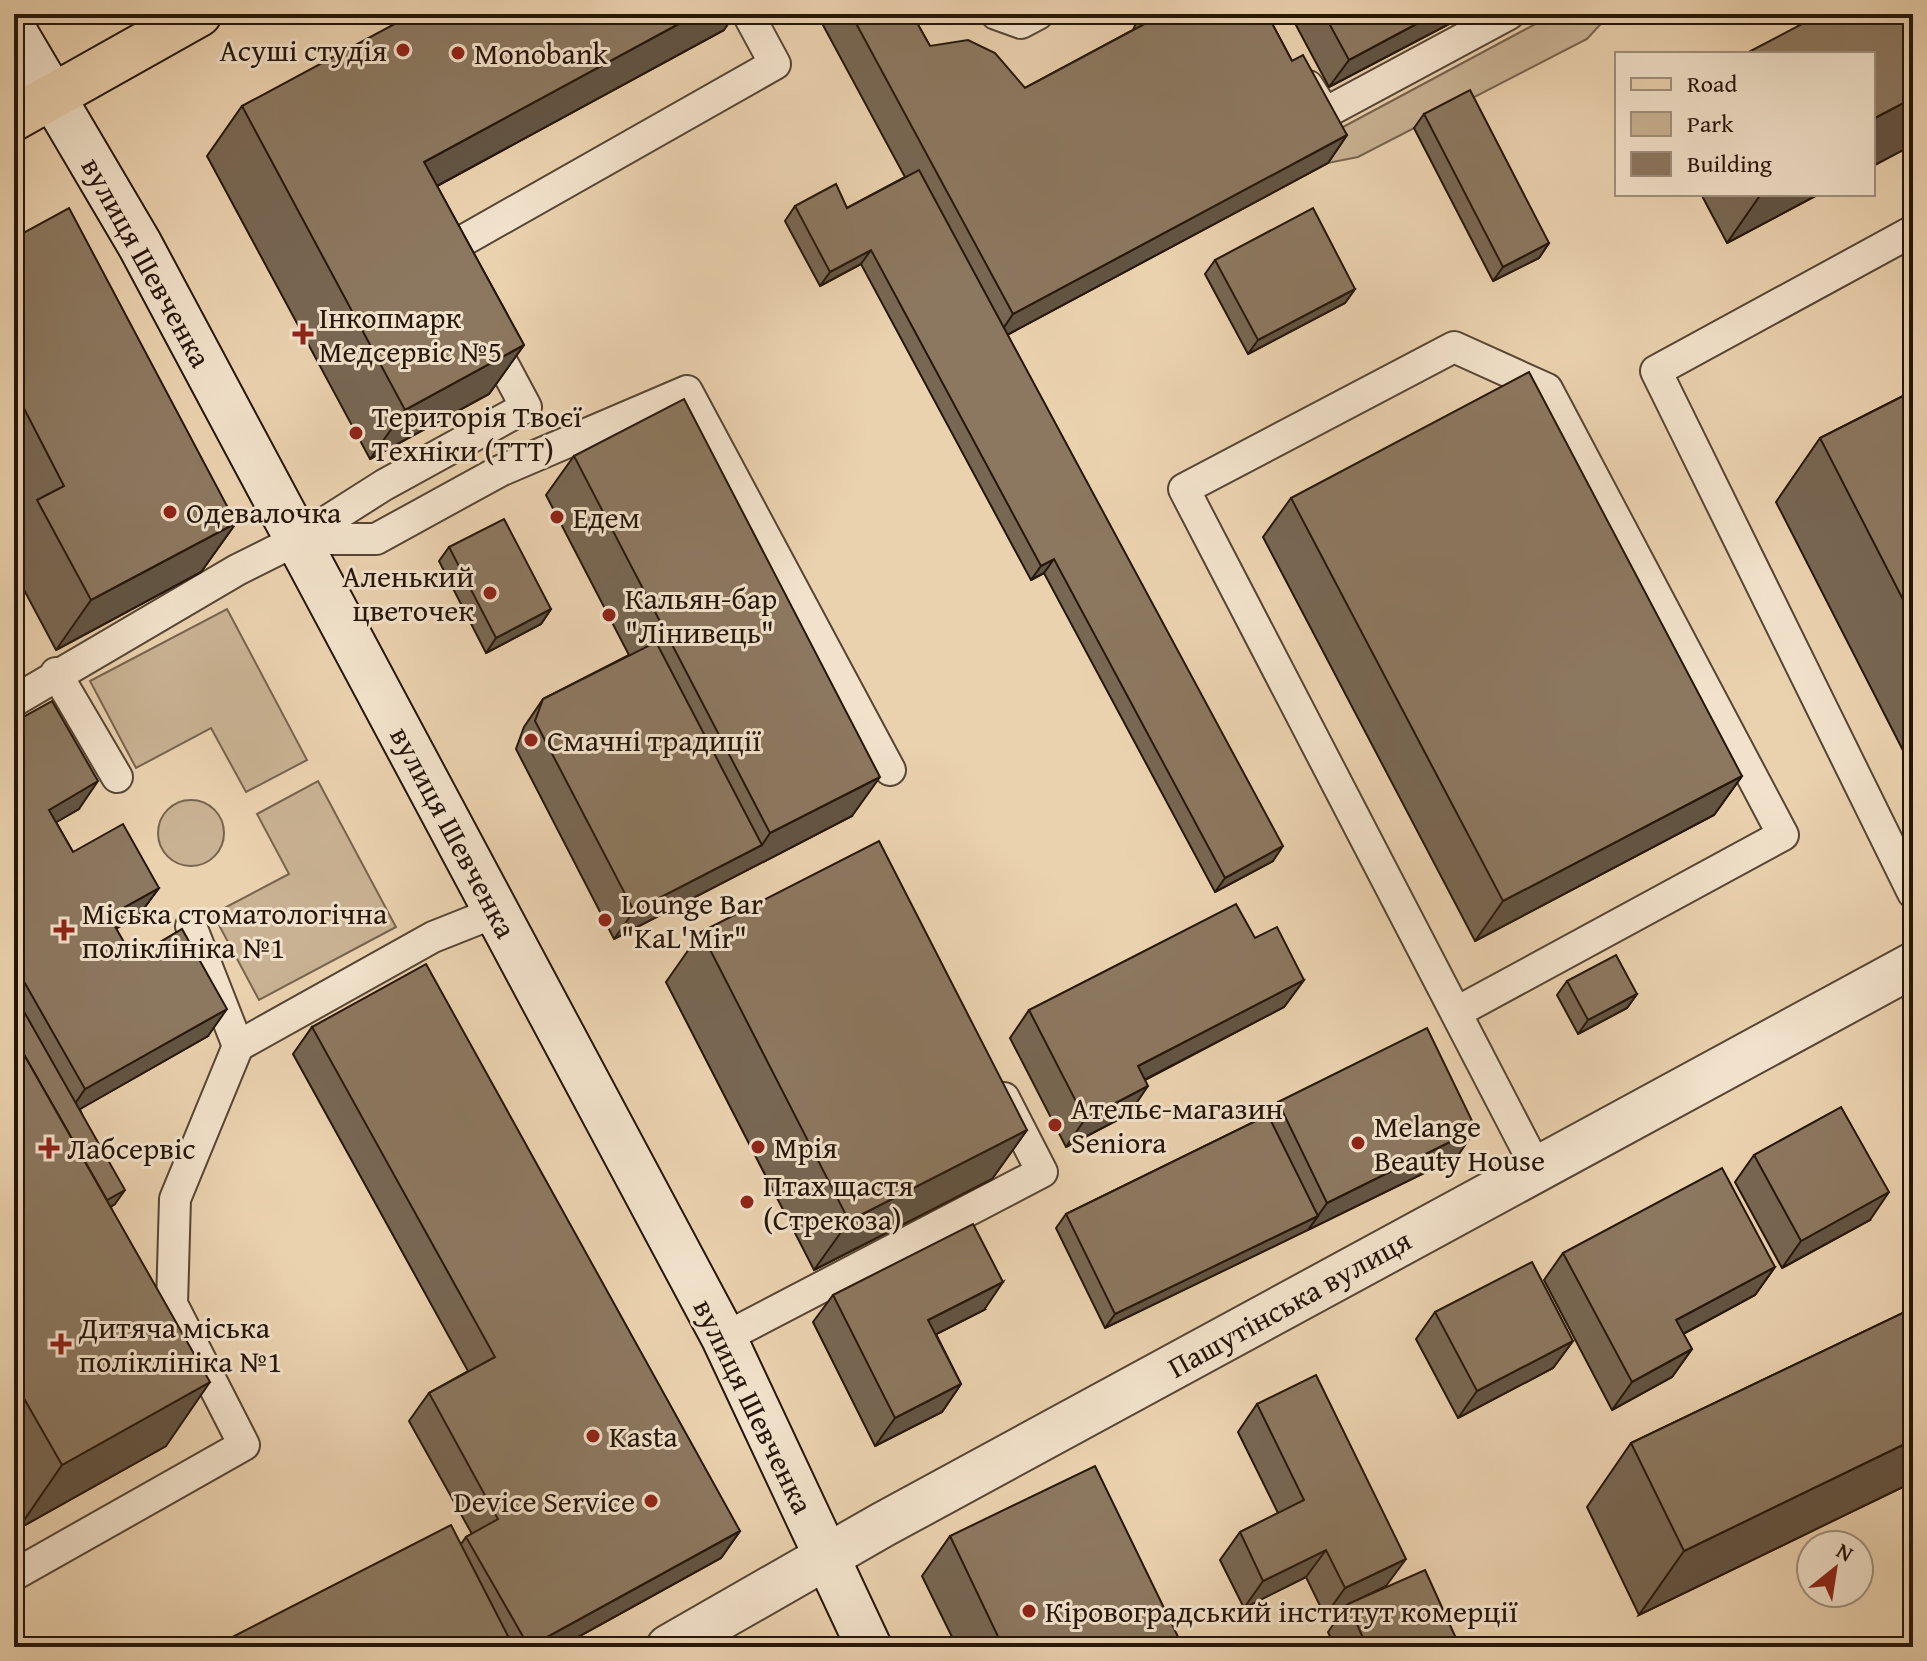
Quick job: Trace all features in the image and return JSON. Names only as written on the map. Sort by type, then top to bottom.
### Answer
[{"type":"main road","points":[[14,118],[199,14]]},
{"type":"main road","name":"вулиця Шевченка","points":[[14,31],[140,245],[724,1338],[869,1647]]},
{"type":"main road","name":"Пашутінська вулиця","points":[[669,1647],[898,1516],[1913,965]]},
{"type":"lane","points":[[14,701],[56,673],[299,539],[384,485],[526,407],[443,252],[775,64],[748,14]]},
{"type":"lane","points":[[996,14],[1021,23],[1038,14]]},
{"type":"lane","points":[[1293,63],[1325,113],[1509,14]]},
{"type":"lane","points":[[1913,231],[1656,371],[1913,893]]},
{"type":"lane","points":[[1457,1012],[1783,835],[1547,389],[1454,347],[1184,489],[1537,1169]]},
{"type":"lane","points":[[299,539],[376,539],[500,471],[687,391],[890,770]]},
{"type":"lane","points":[[56,673],[117,777]]},
{"type":"lane","points":[[14,1575],[244,1445],[172,1304],[175,1199],[238,1046],[433,937],[496,912]]},
{"type":"lane","points":[[191,926],[238,1046]]},
{"type":"lane","points":[[724,1338],[1042,1172],[991,1074]]},
{"type":"green space","points":[[1554,14],[1610,14],[1587,39],[1358,157],[1328,163],[1315,142]]},
{"type":"green space","points":[[227,609],[307,760],[246,792],[211,728],[136,768],[90,681]]},
{"type":"green space","points":[[318,781],[396,927],[259,1000],[213,914],[289,874],[257,814]]},
{"type":"green space","points":[[191,800],[204,803],[214,810],[221,820],[224,833],[221,846],[214,856],[204,863],[191,866],[178,863],[168,856],[161,846],[158,833],[161,820],[168,810],[178,803]]},
{"type":"building","points":[[413,14],[697,14],[424,162],[524,345],[405,410],[242,106]]},
{"type":"building","points":[[851,14],[912,14],[930,46],[968,40],[995,53],[1025,88],[1150,21],[1151,14],[1267,14],[1292,61],[1303,55],[1347,135],[1013,314]]},
{"type":"building","points":[[1324,14],[1435,14],[1349,60]]},
{"type":"building","points":[[1821,14],[1913,14],[1913,98],[1875,118],[1875,52],[1749,52]]},
{"type":"building","points":[[1470,90],[1549,243],[1503,267],[1424,114]]},
{"type":"building","points":[[919,170],[1283,846],[1225,878],[1054,559],[1041,566],[871,250],[830,272],[795,206],[836,184],[847,208]]},
{"type":"building","points":[[69,208],[236,523],[91,600],[37,500],[64,486],[14,389],[14,238]]},
{"type":"building","points":[[1313,208],[1355,289],[1258,340],[1215,260]]},
{"type":"building","points":[[1529,372],[1742,776],[1503,901],[1291,498]]},
{"type":"building","points":[[1913,391],[1913,619],[1820,438]]},
{"type":"building","points":[[684,399],[880,777],[770,833],[574,456]]},
{"type":"building","name":"Аленький цветочек","points":[[504,519],[551,609],[496,638],[449,547]]},
{"type":"building","points":[[656,642],[762,845],[634,911],[535,721],[543,699]]},
{"type":"building","name":"Міська стоматологічна поліклініка №1","points":[[52,701],[98,781],[49,810],[73,852],[123,824],[159,888],[109,916],[133,958],[182,929],[227,1009],[85,1089],[14,964],[14,722]]},
{"type":"building","points":[[879,841],[1027,1130],[849,1221],[701,932]]},
{"type":"building","points":[[1236,904],[1255,938],[1277,927],[1304,980],[1138,1066],[1148,1086],[1085,1119],[1029,1010]]},
{"type":"building","points":[[1616,955],[1637,994],[1588,1020],[1567,981]]},
{"type":"building","points":[[426,964],[740,1531],[529,1647],[466,1537],[498,1519],[429,1393],[495,1357],[312,1027]]},
{"type":"building","points":[[14,994],[125,1190],[107,1200],[14,1037]]},
{"type":"building","points":[[1427,1028],[1476,1129],[1327,1203],[1278,1102]]},
{"type":"building","points":[[14,1037],[210,1382],[62,1465],[14,1381]]},
{"type":"building","points":[[1841,1107],[1889,1192],[1801,1241],[1754,1155]]},
{"type":"building","points":[[1268,1115],[1318,1216],[1115,1314],[1066,1214]]},
{"type":"building","points":[[1722,1168],[1775,1267],[1676,1320],[1692,1349],[1632,1382],[1563,1253]]},
{"type":"building","points":[[973,1224],[1003,1282],[928,1320],[961,1384],[895,1418],[833,1295]]},
{"type":"building","points":[[1532,1262],[1573,1341],[1477,1391],[1435,1312]]},
{"type":"building","points":[[1913,1308],[1913,1440],[1684,1551],[1631,1443]]},
{"type":"building","points":[[1316,1375],[1406,1559],[1345,1588],[1326,1550],[1263,1581],[1240,1532],[1304,1500],[1257,1404]]},
{"type":"building","points":[[1095,1466],[1183,1647],[1003,1647],[950,1536]]},
{"type":"building","points":[[451,1525],[508,1636],[486,1647],[213,1647]]},
{"type":"building","points":[[1425,1570],[1460,1647],[1367,1647],[1348,1604]]},
{"type":"place","name":"Асуші студія","points":[[403,50]]},
{"type":"place","name":"Monobank","points":[[458,53]]},
{"type":"place","name":"Інкопмарк Медсервіс №5","points":[[303,334]]},
{"type":"place","name":"Територія Твоєї Техніки (ТТТ)","points":[[356,433]]},
{"type":"place","name":"Одевалочка","points":[[170,512]]},
{"type":"place","name":"Едем","points":[[557,517]]},
{"type":"place","name":"Аленький цветочек","points":[[490,593]]},
{"type":"place","name":"Кальян-бар \"Лінивець\"","points":[[609,615]]},
{"type":"place","name":"Смачні традиції","points":[[531,740]]},
{"type":"place","name":"Lounge Bar \"KaL'Mir\"","points":[[605,920]]},
{"type":"place","name":"Міська стоматологічна поліклініка №1","points":[[64,930]]},
{"type":"place","name":"Ательє-магазин Seniora","points":[[1055,1125]]},
{"type":"place","name":"Melange Beauty House","points":[[1358,1143]]},
{"type":"place","name":"Мрія","points":[[758,1147]]},
{"type":"place","name":"Лабсервіс","points":[[49,1148]]},
{"type":"place","name":"Птах щастя (Стрекоза)","points":[[747,1202]]},
{"type":"place","name":"Дитяча міська поліклініка №1","points":[[61,1344]]},
{"type":"place","name":"Kasta","points":[[593,1436]]},
{"type":"place","name":"Device Service","points":[[651,1501]]},
{"type":"place","name":"Кіровоградський інститут комерції","points":[[1029,1611]]}]
